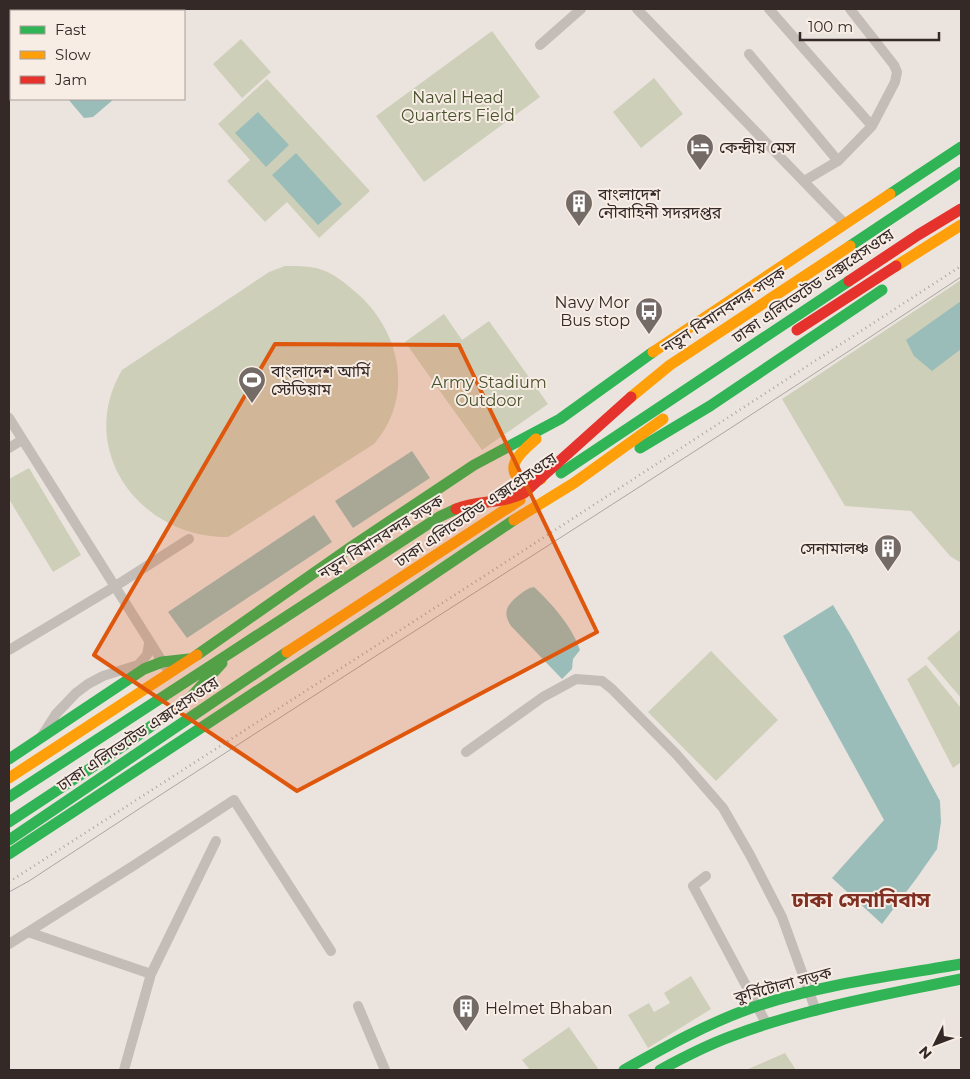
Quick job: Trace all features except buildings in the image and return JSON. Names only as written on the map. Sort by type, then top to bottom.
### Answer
[{"type":"main road","name":"নতুন বিমানবন্দর সড়ক","points":[[9,778],[170,674],[351,547],[466,470],[560,419],[640,360],[961,147]]},
{"type":"main road","name":"নতুন বিমানবন্দর সড়ক","points":[[9,797],[439,517],[464,505],[480,502],[508,501],[520,496],[670,365],[961,172]]},
{"type":"main road","points":[[918,236],[938,215],[961,198]]},
{"type":"main road","name":"ঢাকা এলিভেটেড এক্সপ্রেসওয়ে","points":[[9,840],[214,701],[381,593],[961,209]]},
{"type":"main road","name":"ঢাকা এলিভেটেড এক্সপ্রেসওয়ে","points":[[789,335],[961,225]]},
{"type":"main road","points":[[918,266],[961,236]]},
{"type":"main road","points":[[574,483],[612,465],[690,418],[893,282]]},
{"type":"main road","name":"ঢাকা এলিভেটেড এক্সপ্রেসওয়ে","points":[[9,854],[375,614],[526,512],[574,483],[698,394],[772,346]]},
{"type":"main road","points":[[543,477],[525,484],[515,479],[513,474],[514,466],[518,456],[560,419]]},
{"type":"main road","points":[[9,822],[170,714],[192,696],[233,652]]},
{"type":"main road","points":[[9,759],[144,669],[162,662],[191,659]]},
{"type":"main road","name":"কুর্মিটোলা সড়ক","points":[[624,1070],[700,1029],[757,1006],[810,991],[961,964]]},
{"type":"main road","name":"কুর্মিটোলা সড়ক","points":[[660,1070],[728,1037],[766,1023],[961,979]]},
{"type":"street","points":[[540,45],[581,9]]},
{"type":"street","points":[[637,9],[846,224]]},
{"type":"street","points":[[769,9],[872,126]]},
{"type":"street","points":[[804,181],[838,161],[872,126],[895,82],[897,72],[894,65],[850,9]]},
{"type":"street","points":[[749,54],[838,161]]},
{"type":"street","points":[[9,418],[149,644],[170,674]]},
{"type":"street","points":[[9,448],[22,440]]},
{"type":"street","points":[[9,650],[189,539]]},
{"type":"street","points":[[138,665],[147,655],[149,644]]},
{"type":"street","points":[[40,739],[56,714],[82,688],[103,676],[138,665],[162,662]]},
{"type":"street","points":[[466,752],[542,696],[576,679],[602,681],[677,754],[723,808],[782,917],[816,1011]]},
{"type":"street","points":[[9,944],[234,800],[331,951]]},
{"type":"street","points":[[124,1070],[152,974],[216,841]]},
{"type":"street","points":[[706,876],[693,886],[766,1023]]},
{"type":"street","points":[[28,932],[152,974]]},
{"type":"street","points":[[358,1006],[385,1070]]},
{"type":"highlighted area","points":[[275,344],[459,345],[597,632],[297,791],[94,655]]},
{"type":"green space","name":"Naval Head Quarters Field","points":[[492,31],[540,97],[424,182],[376,116]]},
{"type":"green space","points":[[241,39],[271,72],[242,98],[213,64]]},
{"type":"green space","points":[[654,78],[683,114],[641,148],[613,112]]},
{"type":"green space","points":[[267,79],[370,191],[319,238],[287,202],[265,222],[227,181],[250,160],[218,124]]},
{"type":"green space","name":"বাংলাদেশ আর্মি স্টেডিয়াম","points":[[285,266],[316,268],[335,276],[368,305],[382,322],[391,342],[397,363],[398,384],[395,405],[387,425],[374,444],[228,537],[196,533],[168,523],[143,506],[124,484],[112,458],[106,430],[109,400],[122,370],[269,272]]},
{"type":"green space","points":[[961,280],[961,563],[950,556],[911,511],[845,506],[782,399]]},
{"type":"green space","name":"Army Stadium Outdoor","points":[[444,314],[462,340],[489,321],[548,404],[482,450],[405,342]]},
{"type":"green space","points":[[29,468],[81,555],[53,572],[9,499],[9,479]]},
{"type":"green space","points":[[961,629],[961,698],[927,658]]},
{"type":"green space","points":[[711,651],[778,720],[716,781],[648,712]]},
{"type":"green space","points":[[926,665],[961,708],[961,762],[953,768],[907,679]]},
{"type":"green space","points":[[691,976],[711,1009],[648,1048],[628,1015],[649,1003],[654,1012],[670,1003],[664,993]]},
{"type":"green space","points":[[569,1027],[599,1070],[530,1070],[522,1060]]},
{"type":"green space","points":[[785,1053],[796,1070],[746,1070]]},
{"type":"water","points":[[69,100],[113,100],[93,117],[84,118]]},
{"type":"water","points":[[258,112],[289,145],[266,167],[235,133]]},
{"type":"water","points":[[296,153],[342,204],[318,225],[272,175]]},
{"type":"water","points":[[961,301],[961,349],[932,371],[914,356],[906,340]]},
{"type":"water","points":[[412,451],[430,478],[353,528],[335,501]]},
{"type":"water","points":[[314,515],[332,542],[187,638],[168,612]]},
{"type":"water","points":[[534,587],[561,616],[572,632],[580,650],[573,659],[572,669],[562,679],[508,621],[506,613],[511,602],[524,591]]},
{"type":"water","points":[[833,605],[940,801],[941,822],[937,849],[882,924],[832,878],[884,820],[783,636]]},
{"type":"tram line","points":[[9,892],[29,881],[729,429],[961,277]]},
{"type":"railway","points":[[9,882],[961,266]]},
{"type":"traffic: fast","points":[[890,194],[961,147]]},
{"type":"traffic: fast","points":[[850,246],[961,172]]},
{"type":"traffic: fast","points":[[561,473],[849,281]]},
{"type":"traffic: fast","points":[[640,448],[710,406],[882,290]]},
{"type":"traffic: fast","points":[[197,655],[351,547],[474,465],[560,419],[653,352]]},
{"type":"traffic: fast","points":[[9,797],[439,517],[456,509]]},
{"type":"traffic: fast","points":[[9,854],[514,520]]},
{"type":"traffic: fast","points":[[9,840],[287,652]]},
{"type":"traffic: fast","points":[[9,759],[144,669],[162,662],[189,659]]},
{"type":"traffic: fast","points":[[9,822],[170,713],[192,696],[222,663]]},
{"type":"traffic: fast","points":[[624,1070],[706,1027],[740,1012],[782,998],[833,986],[961,964]]},
{"type":"traffic: fast","points":[[660,1070],[723,1040],[760,1026],[845,1003],[961,979]]},
{"type":"traffic: slow","points":[[653,352],[890,194]]},
{"type":"traffic: slow","points":[[896,266],[961,225]]},
{"type":"traffic: slow","points":[[631,397],[670,365],[850,246]]},
{"type":"traffic: slow","points":[[514,520],[574,483],[663,419]]},
{"type":"traffic: slow","points":[[536,439],[516,460],[514,472],[525,484],[541,479]]},
{"type":"traffic: slow","points":[[287,652],[520,500]]},
{"type":"traffic: slow","points":[[9,778],[197,655]]},
{"type":"traffic: jam","points":[[849,281],[961,209]]},
{"type":"traffic: jam","points":[[797,330],[896,266]]},
{"type":"traffic: jam","points":[[456,509],[473,504],[508,499],[524,493],[631,397]]},
{"type":"place","name":"কেন্দ্রীয় মেস","points":[[700,171]]},
{"type":"place","name":"বাংলাদেশ নৌবাহিনী সদরদপ্তর","points":[[579,227]]},
{"type":"place","name":"Navy Mor Bus stop","points":[[649,335]]},
{"type":"place","name":"বাংলাদেশ আর্মি স্টেডিয়াম","points":[[252,404]]},
{"type":"place","name":"সেনামালঞ্চ","points":[[888,572]]},
{"type":"place","name":"Helmet Bhaban","points":[[466,1032]]},
{"type":"district","name":"ঢাকা সেনানিবাস","points":[[861,899]]}]
